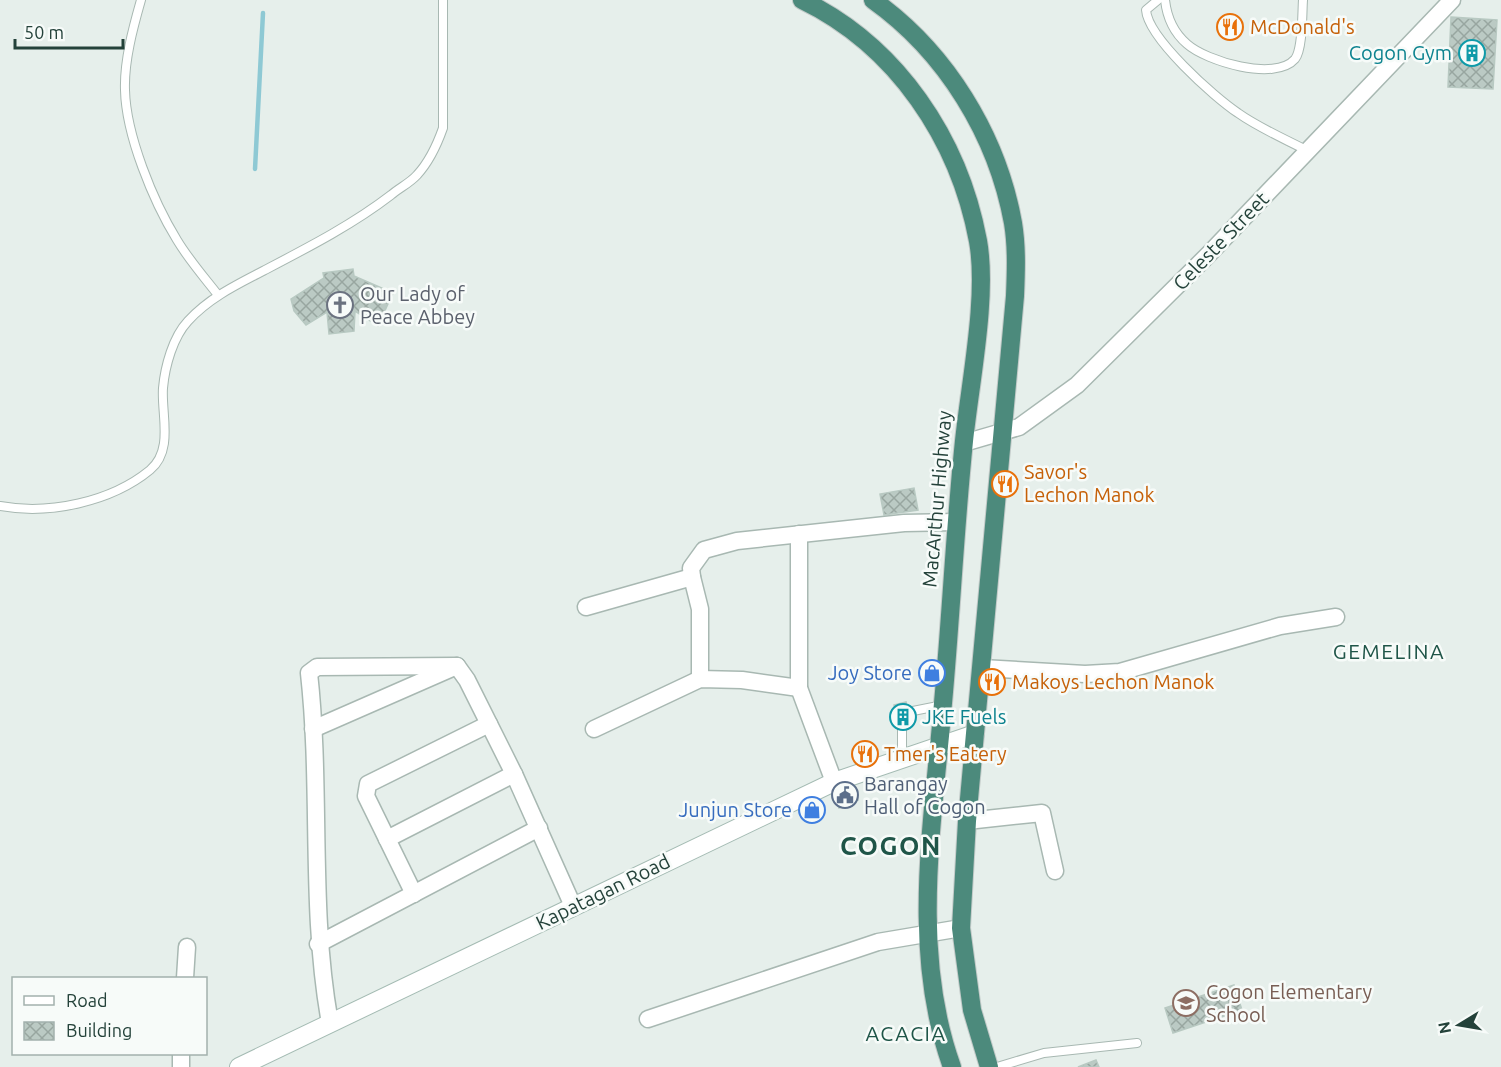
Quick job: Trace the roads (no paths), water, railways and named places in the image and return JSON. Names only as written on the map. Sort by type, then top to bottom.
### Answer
[{"type":"highway","name":"MacArthur Highway","points":[[802,0],[852,30],[904,79],[936,124],[963,181],[979,244],[980,282],[956,522],[929,871],[928,932],[938,1014],[952,1067]]},
{"type":"highway","points":[[880,3],[927,48],[959,89],[987,140],[1006,194],[1013,224],[1015,296],[967,822],[961,928],[972,1010],[989,1067]]},
{"type":"main road","name":"Kapatagan Road","points":[[239,1067],[834,782],[975,734]]},
{"type":"street","name":"Celeste Street","points":[[964,443],[1002,434],[1019,427],[1077,385],[1308,151],[1452,0]]},
{"type":"street","points":[[700,679],[700,609],[691,568],[704,550],[737,541],[799,534],[904,523],[956,522]]},
{"type":"street","points":[[799,534],[800,688],[834,782]]},
{"type":"street","points":[[586,607],[692,577]]},
{"type":"street","points":[[982,668],[1085,674],[1120,672],[1280,626],[1336,617]]},
{"type":"street","points":[[457,666],[467,680],[514,774],[573,906]]},
{"type":"street","points":[[330,1023],[318,944],[317,775],[309,673],[317,667],[457,666]]},
{"type":"street","points":[[314,729],[457,666]]},
{"type":"street","points":[[594,729],[700,679],[742,680],[800,688]]},
{"type":"street","points":[[414,894],[366,796],[368,784],[489,724]]},
{"type":"street","points":[[387,839],[514,774]]},
{"type":"street","points":[[967,822],[1042,813],[1055,871]]},
{"type":"street","points":[[318,944],[539,828]]},
{"type":"street","points":[[648,1019],[878,942],[961,928]]},
{"type":"street","points":[[185,977],[188,946]]},
{"type":"lane","points":[[141,0],[128,54],[125,90],[130,121],[140,157],[165,217],[187,256],[218,295]]},
{"type":"lane","points":[[0,506],[20,510],[59,507],[127,488],[153,468],[164,444],[163,388],[166,366],[186,322],[218,295],[316,243],[374,208],[417,176],[437,147],[443,129],[443,0]]},
{"type":"lane","points":[[1158,0],[1146,10],[1151,27],[1193,75],[1238,113],[1308,151]]},
{"type":"lane","points":[[1165,0],[1167,16],[1187,44],[1208,59],[1260,69],[1285,66],[1295,59],[1299,48],[1303,0]]},
{"type":"lane","points":[[908,712],[943,705]]},
{"type":"lane","points":[[902,724],[902,757]]},
{"type":"lane","points":[[997,1067],[1044,1053],[1137,1043]]},
{"type":"waterway","points":[[255,169],[263,13]]},
{"type":"place","name":"McDonald's","points":[[1230,27]]},
{"type":"place","name":"Cogon Gym","points":[[1472,53]]},
{"type":"place","name":"Our Lady of Peace Abbey","points":[[340,305]]},
{"type":"place","name":"Savor's Lechon Manok","points":[[1005,484]]},
{"type":"place","name":"Joy Store","points":[[932,673]]},
{"type":"place","name":"Makoys Lechon Manok","points":[[992,682]]},
{"type":"place","name":"JKE Fuels","points":[[903,717]]},
{"type":"place","name":"Tmer's Eatery","points":[[865,754]]},
{"type":"place","name":"Barangay Hall of Cogon","points":[[845,795]]},
{"type":"place","name":"Junjun Store","points":[[812,810]]},
{"type":"place","name":"Cogon Elementary School","points":[[1186,1003]]},
{"type":"district","name":"GEMELINA","points":[[1389,652]]},
{"type":"district","name":"COGON","points":[[891,846]]},
{"type":"district","name":"ACACIA","points":[[906,1034]]}]
